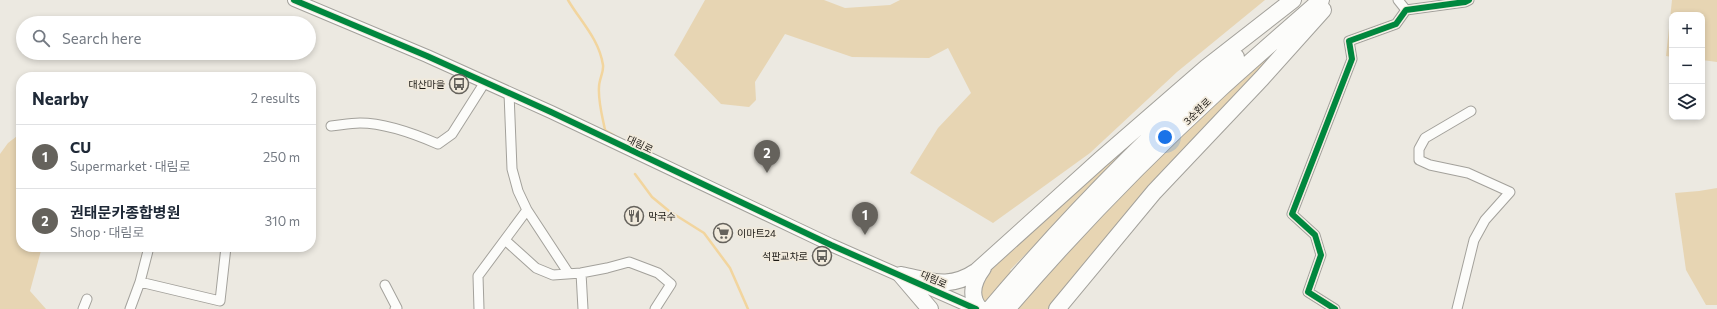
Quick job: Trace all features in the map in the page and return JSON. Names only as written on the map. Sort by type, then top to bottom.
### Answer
[{"type":"highway","points":[[901,275],[950,283],[969,277],[985,265],[1100,160],[1207,67],[1293,0]]},
{"type":"highway","name":"3순환로","points":[[1024,279],[1111,178],[1199,90],[1299,0]]},
{"type":"highway","name":"3순환로","points":[[1024,279],[1092,215],[1146,160],[1219,90],[1321,0]]},
{"type":"highway","points":[[1061,306],[1154,192],[1262,78],[1332,0]]},
{"type":"highway","points":[[980,309],[974,300],[973,292],[976,278],[985,265]]},
{"type":"highway","points":[[901,275],[930,309]]},
{"type":"highway","points":[[990,309],[1024,279]]},
{"type":"highway","points":[[1007,309],[1024,279]]},
{"type":"street","name":"대림로","points":[[294,0],[509,93],[831,245],[976,309]]},
{"type":"street","points":[[1398,0],[1406,10]]},
{"type":"street","points":[[1335,309],[1308,292],[1321,255],[1315,235],[1292,214],[1352,59],[1349,41],[1396,24],[1406,10],[1431,8],[1469,0]]},
{"type":"street","points":[[332,126],[360,123],[376,125],[411,132],[438,144],[452,134],[484,82]]},
{"type":"street","points":[[509,93],[512,169],[518,191],[527,210],[569,274]]},
{"type":"street","points":[[1457,309],[1474,240],[1486,220],[1510,192],[1468,173],[1430,165],[1419,160],[1420,149],[1425,138],[1471,111]]},
{"type":"street","points":[[480,309],[478,276],[527,210]]},
{"type":"street","points":[[505,240],[536,268],[553,275],[581,273],[629,262],[658,273],[671,284],[655,309]]},
{"type":"street","points":[[130,309],[140,282],[148,252]]},
{"type":"street","points":[[140,282],[220,301],[225,252]]},
{"type":"street","points":[[581,273],[583,309]]},
{"type":"street","points":[[385,285],[397,308],[395,309]]},
{"type":"street","points":[[83,309],[87,299]]},
{"type":"shaded area","points":[[705,0],[824,0],[845,8],[890,5],[900,0],[1265,0],[1177,72],[1090,153],[993,223],[910,173],[938,128],[971,93],[948,48],[929,58],[852,57],[785,34],[755,82],[756,100],[749,107],[721,104],[674,55]]},
{"type":"shaded area","points":[[1672,0],[1717,0],[1717,62],[1705,60],[1705,12],[1671,12]]},
{"type":"shaded area","points":[[1669,28],[1669,56],[1666,56]]},
{"type":"shaded area","points":[[1246,39],[1090,189],[1010,270],[1034,287],[1094,219],[1166,149],[1283,44],[1048,309],[1001,309],[981,300],[978,289],[982,277]]},
{"type":"shaded area","points":[[16,137],[16,252],[41,252],[30,291],[46,309],[0,309],[0,154],[8,143]]},
{"type":"shaded area","points":[[1717,188],[1717,305],[1706,305],[1686,270],[1675,193]]},
{"type":"waterway","points":[[568,0],[598,47],[603,65],[599,87],[600,108],[605,130],[615,136]]},
{"type":"waterway","points":[[635,174],[652,197],[669,211],[704,233],[730,268],[748,309]]},
{"type":"cycle path","points":[[294,0],[427,56],[551,112],[831,245],[976,309]]},
{"type":"cycle path","points":[[1335,309],[1308,292],[1321,255],[1315,235],[1292,214],[1352,59],[1349,41],[1396,24],[1406,10],[1465,2],[1469,0]]},
{"type":"place","name":"대산마을","points":[[459,84]]},
{"type":"place","name":"권태문카종합병원","points":[[767,173]]},
{"type":"place","name":"막국수","points":[[634,216]]},
{"type":"place","name":"이마트24","points":[[723,233]]},
{"type":"place","name":"CU","points":[[865,235]]},
{"type":"place","name":"석판교차로","points":[[822,256]]}]
